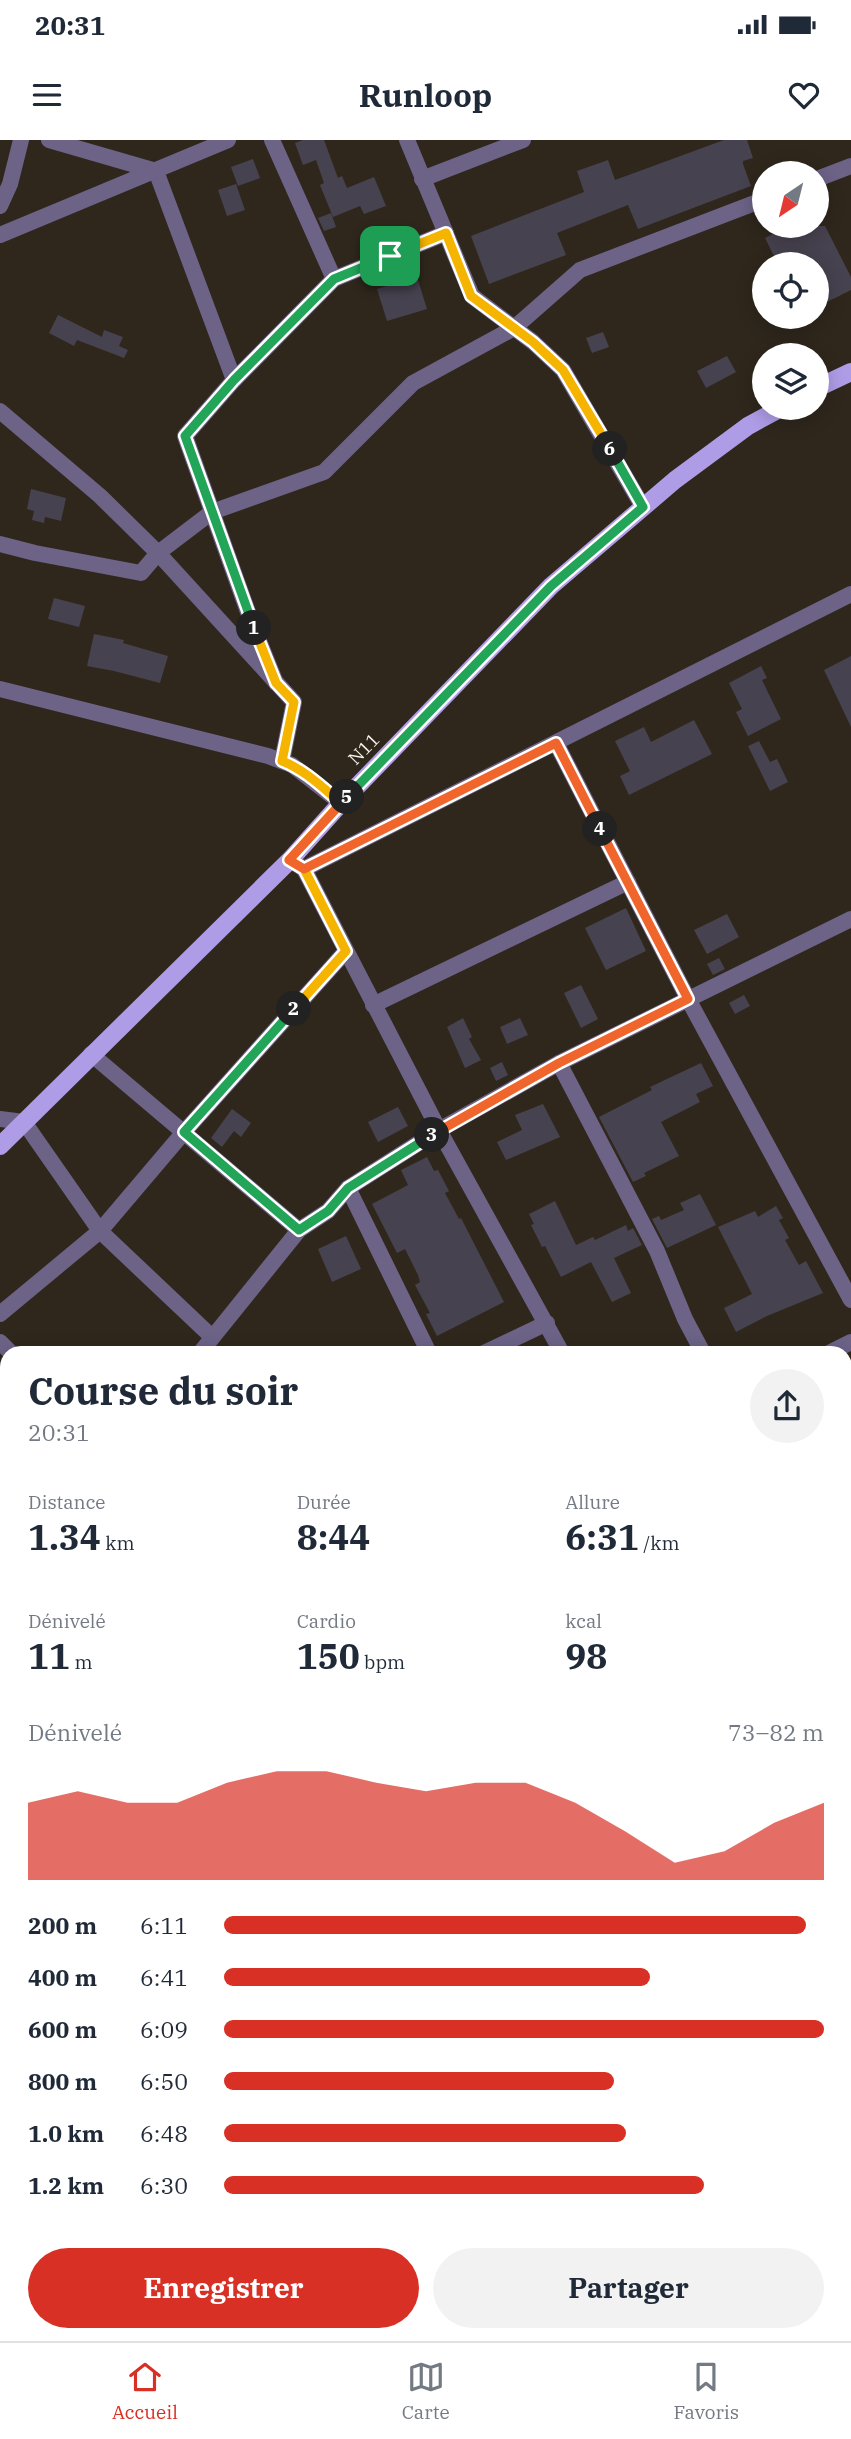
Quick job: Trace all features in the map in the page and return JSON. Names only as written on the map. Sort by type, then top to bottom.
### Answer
[{"type":"main road","points":[[829,382],[851,372]]},
{"type":"main road","name":"N11","points":[[0,1146],[91,1054],[297,865],[341,803],[551,586],[675,480],[759,420]]},
{"type":"street","points":[[0,206],[10,184],[21,140]]},
{"type":"street","points":[[49,140],[156,171]]},
{"type":"street","points":[[0,235],[228,140]]},
{"type":"street","points":[[272,140],[334,279]]},
{"type":"street","points":[[407,140],[471,296],[563,370],[643,507]]},
{"type":"street","points":[[422,179],[523,140]]},
{"type":"street","points":[[830,174],[851,166]]},
{"type":"street","points":[[156,171],[234,380]]},
{"type":"street","points":[[0,544],[141,573],[158,553],[212,512],[324,472],[413,383],[514,328],[580,270],[752,204]]},
{"type":"street","points":[[276,683],[185,436],[234,380],[334,279],[446,233]]},
{"type":"street","points":[[0,411],[100,495],[158,553],[294,702],[282,761]]},
{"type":"street","points":[[558,1346],[297,865],[556,743],[851,594]]},
{"type":"street","points":[[0,689],[282,761],[311,778],[341,803]]},
{"type":"street","points":[[556,743],[688,999],[851,1300]]},
{"type":"street","points":[[373,1004],[628,882]]},
{"type":"street","points":[[205,1346],[299,1230],[328,1211],[348,1188],[439,1130],[559,1063],[851,919]]},
{"type":"street","points":[[0,1314],[100,1231],[184,1132],[346,951]]},
{"type":"street","points":[[91,1054],[299,1230]]},
{"type":"street","points":[[559,1063],[657,1251],[699,1346]]},
{"type":"street","points":[[0,1119],[24,1122],[100,1231],[212,1337]]},
{"type":"street","points":[[348,1188],[426,1346]]},
{"type":"street","points":[[499,1346],[547,1323]]},
{"type":"building","points":[[303,140],[324,140],[338,178],[342,176],[347,188],[374,177],[386,206],[364,214],[360,206],[333,217],[320,185],[324,183],[316,160],[303,165],[295,143]]},
{"type":"building","points":[[724,140],[747,140],[753,158],[743,161],[743,164],[751,186],[638,229],[628,205],[557,233],[566,255],[489,284],[471,236],[584,192],[577,171],[608,160],[615,180]]},
{"type":"building","points":[[253,159],[260,178],[238,186],[231,167]]},
{"type":"building","points":[[236,184],[245,210],[227,216],[218,190]]},
{"type":"building","points":[[331,213],[336,227],[324,231],[318,218]]},
{"type":"building","points":[[830,236],[851,277],[851,290],[829,301],[829,252],[772,252],[765,238],[830,238]]},
{"type":"building","points":[[417,277],[427,309],[387,321],[377,289]]},
{"type":"building","points":[[58,315],[102,337],[104,330],[123,337],[119,346],[128,350],[124,358],[77,340],[74,346],[49,333]]},
{"type":"building","points":[[603,332],[609,347],[592,353],[586,338]]},
{"type":"building","points":[[727,356],[736,372],[706,388],[697,371]]},
{"type":"building","points":[[31,489],[66,498],[61,521],[45,517],[44,523],[32,520],[34,511],[27,509]]},
{"type":"building","points":[[54,598],[85,606],[79,627],[48,619]]},
{"type":"building","points":[[94,634],[124,640],[123,643],[168,656],[160,683],[87,666]]},
{"type":"building","points":[[851,656],[851,727],[824,670]]},
{"type":"building","points":[[761,666],[767,678],[762,680],[781,719],[748,736],[736,712],[742,709],[729,683]]},
{"type":"building","points":[[694,720],[712,754],[629,795],[620,776],[630,771],[615,741],[644,727],[651,742]]},
{"type":"building","points":[[759,741],[770,762],[777,759],[788,782],[770,791],[748,746]]},
{"type":"building","points":[[626,908],[646,951],[606,970],[585,928]]},
{"type":"building","points":[[727,914],[739,937],[707,954],[694,930]]},
{"type":"building","points":[[719,958],[725,969],[713,975],[707,964]]},
{"type":"building","points":[[581,985],[598,1019],[581,1028],[564,993]]},
{"type":"building","points":[[744,995],[750,1006],[735,1014],[729,1003]]},
{"type":"building","points":[[463,1018],[472,1037],[469,1039],[481,1060],[465,1068],[447,1027]]},
{"type":"building","points":[[520,1018],[528,1035],[507,1044],[500,1027]]},
{"type":"building","points":[[502,1062],[508,1075],[496,1081],[490,1068]]},
{"type":"building","points":[[701,1063],[713,1086],[696,1094],[700,1102],[661,1122],[679,1156],[644,1173],[646,1176],[633,1182],[599,1117],[652,1090],[650,1087]]},
{"type":"building","points":[[543,1104],[560,1137],[506,1160],[497,1142],[522,1130],[515,1115]]},
{"type":"building","points":[[398,1107],[408,1126],[378,1142],[368,1122]]},
{"type":"building","points":[[232,1109],[251,1123],[241,1137],[234,1131],[222,1147],[211,1138]]},
{"type":"building","points":[[427,1157],[434,1171],[438,1170],[449,1191],[445,1193],[459,1219],[461,1218],[504,1302],[437,1336],[426,1314],[430,1313],[415,1285],[420,1282],[418,1275],[405,1249],[397,1253],[372,1204],[408,1185],[401,1170]]},
{"type":"building","points":[[700,1194],[716,1225],[667,1248],[652,1219],[659,1216],[661,1220],[684,1210],[680,1203]]},
{"type":"building","points":[[555,1201],[576,1245],[593,1237],[595,1240],[626,1225],[628,1231],[633,1228],[642,1245],[614,1258],[631,1293],[612,1302],[591,1262],[561,1277],[545,1246],[542,1247],[531,1225],[534,1224],[529,1214]]},
{"type":"building","points":[[776,1206],[783,1218],[779,1220],[789,1238],[785,1240],[799,1265],[806,1261],[823,1293],[736,1332],[724,1308],[752,1294],[718,1227],[755,1211],[758,1217]]},
{"type":"building","points":[[346,1236],[361,1269],[332,1282],[318,1249]]},
{"type":"route","points":[[390,256],[334,279],[234,380],[185,436],[276,683],[294,702],[282,761],[311,778],[341,803],[289,860],[304,869],[346,951],[184,1132],[299,1230],[328,1211],[348,1188],[439,1130],[559,1063],[688,999],[556,743],[304,869],[289,860],[551,586],[643,507],[563,370],[533,342],[471,296],[446,233],[390,256]]}]
